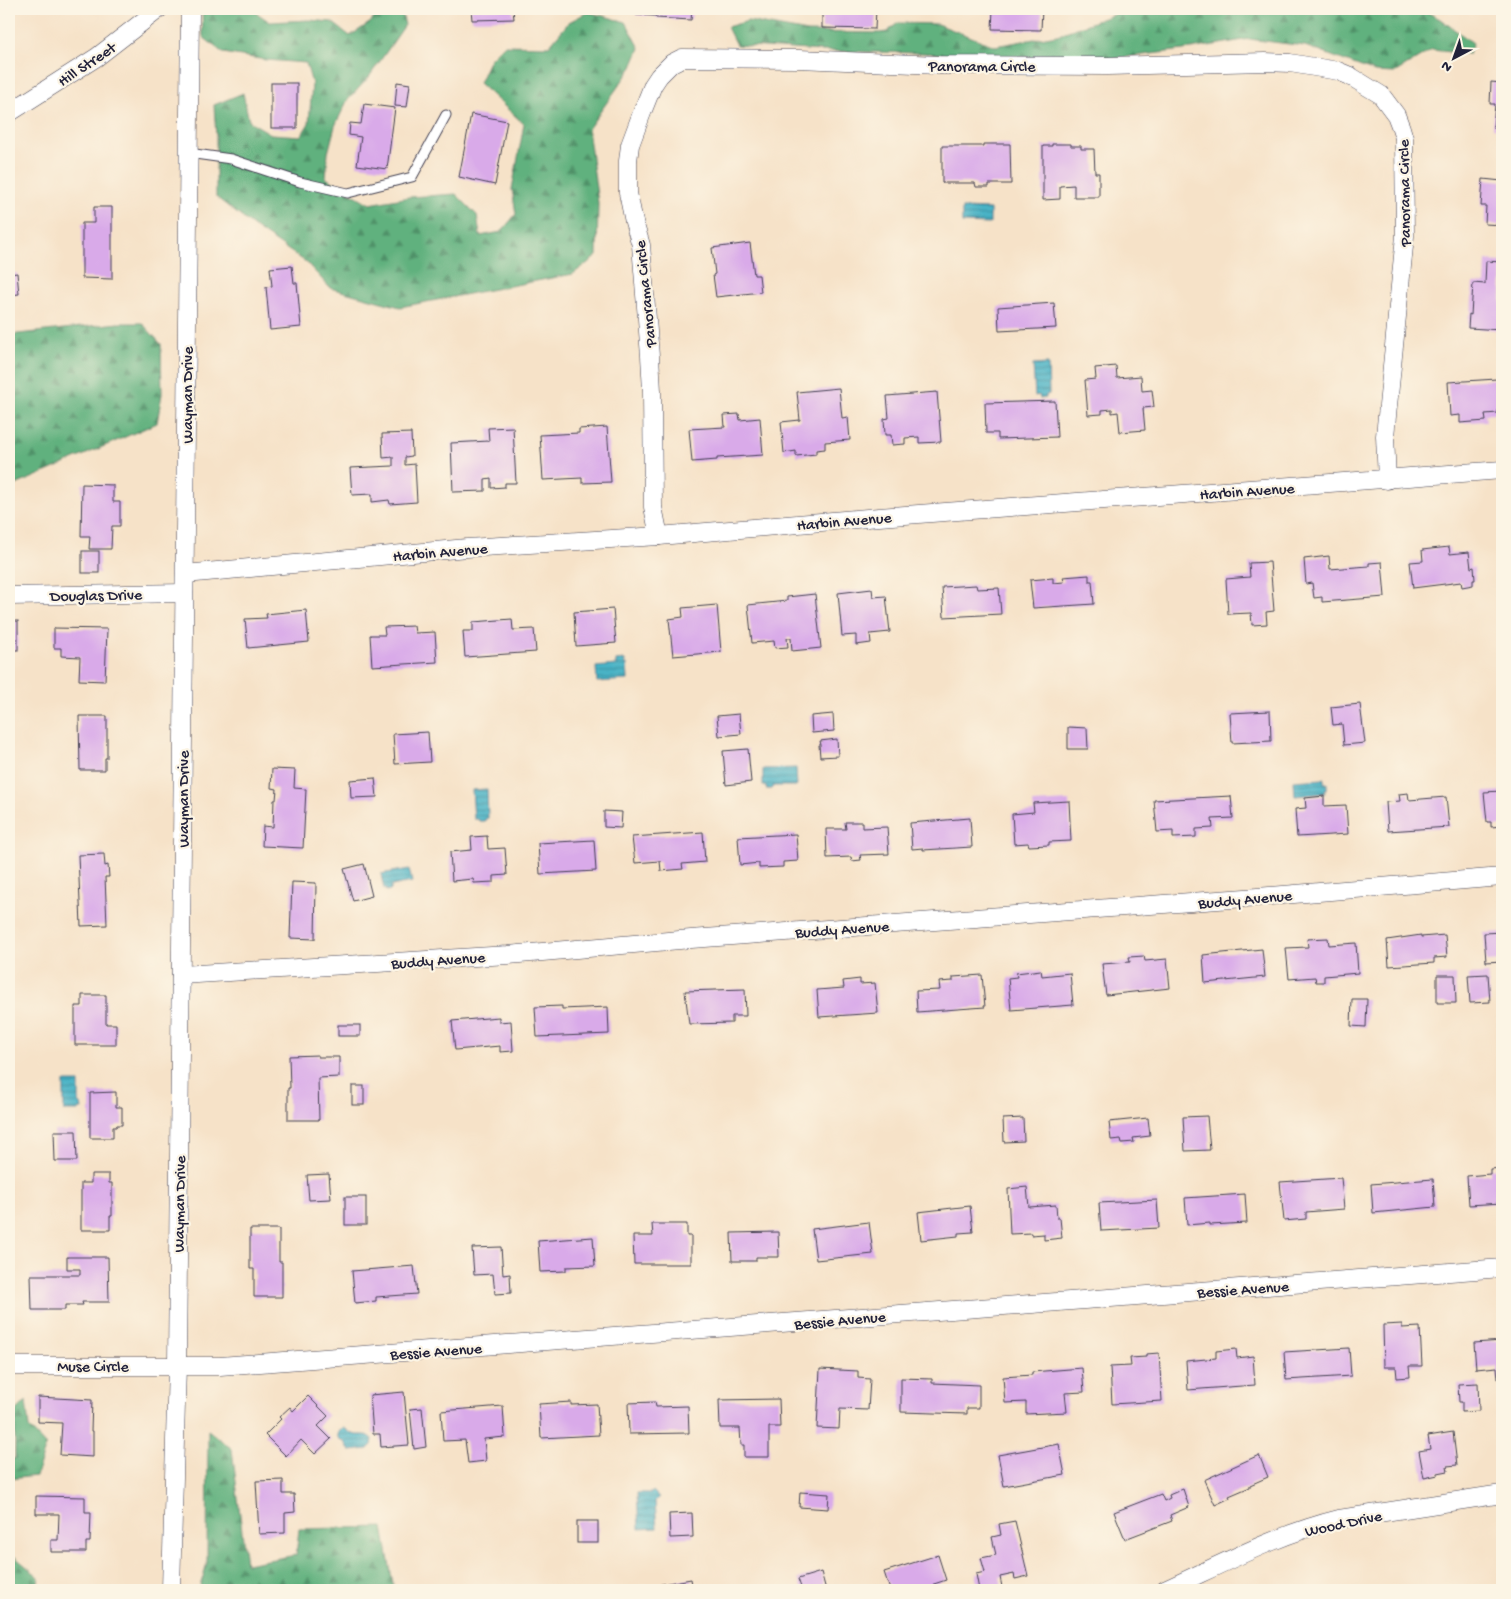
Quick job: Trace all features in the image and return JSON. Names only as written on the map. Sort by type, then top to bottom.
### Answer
[{"type":"street","name":"Hill Street","points":[[9,113],[98,57],[159,9]]},
{"type":"street","name":"Wayman Drive","points":[[171,1590],[177,1365],[190,9]]},
{"type":"street","name":"Panorama Circle","points":[[659,536],[653,507],[652,391],[649,338],[641,245],[628,193],[628,160],[630,145],[653,85],[672,62],[682,58],[799,59],[938,65],[1108,66],[1264,62],[1290,63],[1338,71],[1350,76],[1381,95],[1396,115],[1404,138],[1405,236],[1385,436],[1387,480]]},
{"type":"street","name":"Harbin Avenue","points":[[185,574],[467,548],[659,536],[878,517],[1502,470]]},
{"type":"street","name":"Douglas Drive","points":[[9,596],[184,593]]},
{"type":"street","name":"Buddy Avenue","points":[[181,975],[508,955],[691,939],[1502,877]]},
{"type":"street","name":"Bessie Avenue","points":[[177,1365],[220,1366],[724,1329],[1502,1268]]},
{"type":"street","name":"Muse Circle","points":[[9,1366],[177,1365]]},
{"type":"street","name":"Wood Drive","points":[[1165,1590],[1227,1561],[1314,1526],[1339,1520],[1502,1494]]},
{"type":"lane","points":[[188,153],[231,159],[300,182],[348,193],[412,177],[446,115]]},
{"type":"green space","points":[[202,9],[251,9],[270,22],[309,20],[332,22],[350,36],[371,22],[380,9],[401,9],[405,25],[369,77],[347,101],[335,126],[328,153],[326,178],[370,204],[409,197],[456,194],[477,215],[480,236],[501,232],[516,214],[512,189],[524,124],[479,83],[490,59],[504,45],[549,46],[569,22],[588,12],[626,22],[640,48],[632,67],[588,129],[598,203],[597,256],[573,274],[400,307],[330,288],[306,262],[257,229],[216,197],[214,105],[243,93],[249,121],[271,134],[301,136],[309,123],[312,84],[306,63],[266,60],[223,53],[203,37]]},
{"type":"green space","points":[[1122,9],[1421,9],[1440,19],[1473,43],[1469,54],[1432,50],[1394,73],[1375,72],[1305,46],[1249,39],[1191,49],[1111,59],[1020,58],[923,53],[822,51],[736,45],[727,27],[748,21],[808,32],[880,33],[887,32],[898,23],[937,24],[995,46],[1057,35],[1121,12]]},
{"type":"green space","points":[[118,323],[142,323],[161,344],[162,394],[157,423],[9,488],[9,335]]},
{"type":"green space","points":[[26,1401],[29,1428],[46,1446],[36,1476],[9,1479],[9,1458],[15,1459],[15,1412]]},
{"type":"green space","points":[[208,1430],[232,1449],[246,1564],[296,1555],[299,1529],[383,1527],[394,1590],[199,1590],[207,1563]]},
{"type":"green space","points":[[9,1552],[39,1577],[37,1590],[9,1590]]},
{"type":"water","points":[[962,208],[990,209],[990,224],[962,223]]},
{"type":"water","points":[[1048,364],[1049,394],[1046,395],[1046,398],[1040,399],[1039,395],[1035,396],[1033,365]]},
{"type":"water","points":[[625,660],[628,680],[597,682],[596,667],[616,665],[616,661]]},
{"type":"water","points":[[796,768],[797,786],[773,786],[772,789],[766,789],[766,786],[763,786],[763,769]]},
{"type":"water","points":[[1324,779],[1324,783],[1327,783],[1325,793],[1295,796],[1294,781]]},
{"type":"water","points":[[487,789],[488,818],[485,821],[479,821],[474,819],[472,790]]},
{"type":"water","points":[[409,869],[412,882],[391,886],[391,890],[386,891],[386,888],[384,889],[381,874]]},
{"type":"water","points":[[64,1082],[79,1082],[79,1103],[82,1109],[79,1109],[79,1111],[64,1111]]},
{"type":"water","points":[[343,1428],[353,1434],[370,1437],[373,1439],[372,1445],[368,1449],[350,1451],[345,1442],[338,1438],[338,1431]]},
{"type":"water","points":[[653,1491],[659,1497],[655,1501],[657,1528],[639,1529],[637,1493],[651,1493]]},
{"type":"building","points":[[471,9],[513,9],[514,19],[472,20]]},
{"type":"building","points":[[637,9],[692,9],[691,20],[636,15]]},
{"type":"building","points":[[822,9],[876,9],[875,29],[822,28]]},
{"type":"building","points":[[993,9],[1042,9],[1041,30],[992,29]]},
{"type":"building","points":[[397,82],[410,84],[407,107],[395,106]]},
{"type":"building","points":[[1491,82],[1502,83],[1502,129],[1493,128],[1495,104],[1490,104]]},
{"type":"building","points":[[271,83],[297,83],[297,128],[271,128]]},
{"type":"building","points":[[364,104],[395,108],[387,169],[357,165],[361,137],[349,135],[350,123],[361,124]]},
{"type":"building","points":[[471,114],[507,121],[495,185],[459,177]]},
{"type":"building","points":[[983,144],[1010,144],[1011,184],[989,184],[989,187],[976,187],[975,183],[942,183],[942,146],[983,146]]},
{"type":"building","points":[[1052,144],[1071,144],[1071,146],[1081,146],[1081,149],[1094,149],[1095,173],[1099,173],[1099,197],[1074,197],[1074,185],[1060,186],[1060,199],[1043,200],[1043,146],[1052,146]]},
{"type":"building","points":[[1483,179],[1502,181],[1502,225],[1485,224],[1486,206],[1481,206]]},
{"type":"building","points":[[94,207],[112,207],[112,279],[82,278],[82,223],[94,223]]},
{"type":"building","points":[[750,243],[754,275],[759,275],[761,292],[716,297],[712,248]]},
{"type":"building","points":[[1486,261],[1502,262],[1502,330],[1468,328],[1469,314],[1471,315],[1473,283],[1485,284]]},
{"type":"building","points":[[292,266],[294,283],[297,283],[301,327],[270,330],[266,287],[272,286],[270,268]]},
{"type":"building","points":[[17,273],[19,294],[9,295],[9,274]]},
{"type":"building","points":[[1054,303],[1056,328],[999,331],[998,307]]},
{"type":"building","points":[[1116,366],[1117,378],[1141,376],[1142,391],[1152,390],[1154,407],[1143,408],[1145,430],[1120,432],[1118,412],[1112,413],[1112,409],[1102,410],[1102,414],[1088,415],[1085,380],[1096,379],[1095,368]]},
{"type":"building","points":[[1497,379],[1497,383],[1502,383],[1502,409],[1498,410],[1498,413],[1485,414],[1486,421],[1460,423],[1460,415],[1450,416],[1448,382]]},
{"type":"building","points":[[839,388],[842,418],[848,417],[850,440],[825,442],[825,449],[816,450],[816,454],[796,456],[796,451],[784,453],[781,422],[800,420],[797,392]]},
{"type":"building","points":[[937,392],[941,442],[919,443],[919,437],[905,438],[905,444],[892,445],[891,435],[885,435],[884,419],[889,418],[887,396]]},
{"type":"building","points":[[1055,401],[1057,437],[998,439],[998,433],[986,433],[985,403]]},
{"type":"building","points":[[739,414],[740,420],[760,418],[763,455],[717,458],[717,460],[692,462],[689,429],[725,427],[724,415]]},
{"type":"building","points":[[513,427],[516,483],[505,483],[505,487],[491,488],[491,478],[485,479],[485,491],[453,492],[451,443],[489,441],[488,428]]},
{"type":"building","points":[[607,427],[611,482],[582,483],[582,478],[543,480],[540,435],[579,433],[579,429]]},
{"type":"building","points":[[411,433],[412,456],[405,457],[405,465],[415,464],[417,502],[390,504],[389,500],[372,502],[372,494],[352,495],[350,468],[393,466],[393,457],[383,458],[382,434]]},
{"type":"building","points":[[82,484],[113,485],[113,502],[120,502],[120,526],[112,526],[111,549],[89,549],[90,536],[81,536]]},
{"type":"building","points":[[1449,547],[1450,554],[1469,552],[1471,568],[1474,567],[1475,580],[1473,580],[1473,585],[1462,587],[1461,582],[1413,588],[1410,562],[1423,561],[1422,550]]},
{"type":"building","points":[[82,551],[99,551],[99,573],[82,573]]},
{"type":"building","points":[[1329,556],[1330,569],[1369,566],[1369,563],[1382,562],[1385,597],[1322,602],[1322,597],[1314,598],[1312,583],[1306,584],[1304,559]]},
{"type":"building","points":[[1270,562],[1274,611],[1266,612],[1267,624],[1252,625],[1251,613],[1228,614],[1226,579],[1250,577],[1249,563]]},
{"type":"building","points":[[1089,575],[1089,581],[1092,581],[1094,604],[1033,608],[1030,580],[1053,578],[1053,583],[1064,582],[1063,577]]},
{"type":"building","points":[[976,585],[977,589],[999,588],[1001,614],[944,617],[942,587]]},
{"type":"building","points":[[872,589],[873,597],[886,596],[890,632],[870,634],[871,643],[856,645],[856,635],[842,636],[838,593]]},
{"type":"building","points":[[815,594],[821,648],[792,651],[791,638],[787,638],[788,647],[775,648],[774,641],[752,643],[748,605],[787,601],[787,597]]},
{"type":"building","points":[[717,605],[721,652],[673,656],[669,619],[683,617],[682,608]]},
{"type":"building","points":[[613,609],[616,643],[576,646],[574,612]]},
{"type":"building","points":[[306,610],[309,642],[248,648],[245,619],[267,618],[266,614]]},
{"type":"building","points":[[512,619],[513,630],[534,629],[536,652],[465,657],[463,631],[473,631],[473,622]]},
{"type":"building","points":[[9,621],[18,621],[18,650],[9,650]]},
{"type":"building","points":[[414,626],[415,633],[435,632],[437,662],[372,666],[370,635],[385,635],[384,627]]},
{"type":"building","points":[[54,628],[107,629],[105,681],[79,680],[80,657],[61,656],[61,648],[54,648]]},
{"type":"building","points":[[1360,704],[1365,743],[1344,745],[1342,724],[1333,725],[1331,707]]},
{"type":"building","points":[[1270,711],[1271,741],[1232,743],[1230,713]]},
{"type":"building","points":[[739,714],[741,734],[719,736],[717,716]]},
{"type":"building","points":[[833,714],[834,731],[812,733],[811,716]]},
{"type":"building","points":[[79,716],[107,716],[107,758],[105,758],[105,770],[80,770]]},
{"type":"building","points":[[1068,727],[1087,728],[1088,749],[1068,749]]},
{"type":"building","points":[[428,732],[430,762],[395,764],[393,734]]},
{"type":"building","points":[[837,739],[838,756],[820,757],[820,741]]},
{"type":"building","points":[[748,749],[751,782],[726,785],[723,751]]},
{"type":"building","points":[[272,769],[295,770],[294,788],[306,789],[303,848],[262,846],[263,826],[273,827],[274,800],[276,800],[277,789],[271,788]]},
{"type":"building","points":[[375,778],[377,797],[351,798],[350,780]]},
{"type":"building","points":[[1502,791],[1502,826],[1491,827],[1491,822],[1487,822],[1484,792]]},
{"type":"building","points":[[1408,793],[1409,800],[1446,797],[1449,827],[1388,831],[1386,802],[1400,801],[1399,794]]},
{"type":"building","points":[[1231,796],[1233,818],[1212,819],[1213,828],[1196,829],[1196,837],[1173,838],[1173,831],[1157,832],[1154,800]]},
{"type":"building","points":[[1324,796],[1324,806],[1346,805],[1348,834],[1297,837],[1295,809],[1306,808],[1305,798]]},
{"type":"building","points":[[1069,801],[1071,841],[1049,842],[1049,845],[1029,846],[1028,843],[1014,844],[1012,814],[1034,812],[1033,803]]},
{"type":"building","points":[[604,811],[622,812],[621,828],[604,827]]},
{"type":"building","points":[[970,818],[972,847],[912,849],[910,823]]},
{"type":"building","points":[[845,822],[862,822],[862,828],[887,827],[889,854],[860,855],[861,860],[852,861],[851,857],[827,858],[826,829],[846,829]]},
{"type":"building","points":[[703,832],[705,862],[682,864],[683,869],[661,871],[660,861],[635,863],[632,837]]},
{"type":"building","points":[[796,834],[798,861],[783,862],[783,867],[759,868],[759,863],[740,865],[738,837]]},
{"type":"building","points":[[487,836],[488,849],[505,848],[507,875],[494,876],[494,882],[474,883],[473,879],[452,881],[450,852],[472,850],[471,837]]},
{"type":"building","points":[[594,840],[596,871],[540,874],[538,843]]},
{"type":"building","points":[[104,854],[105,866],[108,865],[109,877],[105,877],[107,925],[81,926],[78,855]]},
{"type":"building","points":[[364,864],[372,896],[353,901],[344,869]]},
{"type":"building","points":[[292,882],[316,883],[315,939],[290,938]]},
{"type":"building","points":[[1502,932],[1502,961],[1486,962],[1484,933]]},
{"type":"building","points":[[1421,935],[1421,937],[1445,935],[1447,957],[1434,958],[1434,963],[1389,966],[1387,940]]},
{"type":"building","points":[[1328,938],[1329,945],[1356,943],[1358,973],[1324,976],[1324,982],[1316,982],[1315,977],[1289,979],[1286,948],[1308,947],[1307,939]]},
{"type":"building","points":[[1262,949],[1265,977],[1205,983],[1203,955]]},
{"type":"building","points":[[1144,956],[1145,961],[1167,959],[1170,988],[1106,995],[1102,964],[1130,962],[1129,957]]},
{"type":"building","points":[[1041,970],[1042,976],[1070,973],[1073,1005],[1011,1010],[1008,978],[1017,977],[1016,973]]},
{"type":"building","points":[[1488,974],[1490,1002],[1470,1003],[1468,975]]},
{"type":"building","points":[[982,975],[985,1007],[917,1012],[916,991],[940,990],[939,982],[953,981],[953,977]]},
{"type":"building","points":[[1437,975],[1455,975],[1456,1003],[1437,1003]]},
{"type":"building","points":[[860,979],[860,984],[875,983],[878,1013],[819,1017],[817,990],[844,988],[843,981]]},
{"type":"building","points":[[745,989],[746,1016],[732,1016],[732,1023],[689,1024],[685,991]]},
{"type":"building","points":[[82,995],[106,995],[106,1024],[116,1024],[116,1045],[75,1045],[75,1006],[82,1006]]},
{"type":"building","points":[[1352,999],[1367,999],[1366,1027],[1351,1026]]},
{"type":"building","points":[[562,1006],[562,1009],[608,1007],[609,1034],[537,1037],[535,1007]]},
{"type":"building","points":[[499,1017],[499,1022],[511,1021],[513,1051],[500,1052],[500,1046],[455,1050],[452,1021]]},
{"type":"building","points":[[338,1025],[360,1025],[360,1036],[338,1036]]},
{"type":"building","points":[[318,1055],[318,1057],[339,1057],[339,1077],[318,1078],[319,1120],[288,1120],[289,1056]]},
{"type":"building","points":[[352,1086],[364,1086],[364,1105],[352,1105]]},
{"type":"building","points":[[116,1092],[116,1107],[122,1107],[122,1125],[113,1127],[113,1138],[90,1138],[90,1093]]},
{"type":"building","points":[[1207,1116],[1210,1150],[1185,1151],[1183,1117]]},
{"type":"building","points":[[1023,1118],[1024,1141],[1004,1142],[1003,1119]]},
{"type":"building","points":[[1148,1118],[1150,1136],[1133,1138],[1134,1142],[1122,1143],[1121,1139],[1111,1140],[1109,1122]]},
{"type":"building","points":[[54,1131],[76,1131],[77,1161],[55,1161]]},
{"type":"building","points":[[1502,1168],[1502,1203],[1469,1205],[1467,1176],[1490,1174],[1490,1169]]},
{"type":"building","points":[[91,1174],[109,1174],[109,1183],[112,1183],[110,1230],[81,1230],[81,1183],[91,1183]]},
{"type":"building","points":[[329,1174],[331,1199],[309,1200],[307,1175]]},
{"type":"building","points":[[1341,1178],[1344,1209],[1306,1212],[1306,1219],[1284,1221],[1280,1182]]},
{"type":"building","points":[[1433,1179],[1435,1207],[1373,1213],[1371,1184]]},
{"type":"building","points":[[1027,1187],[1029,1207],[1056,1205],[1057,1218],[1060,1218],[1062,1238],[1044,1240],[1044,1234],[1010,1234],[1008,1189]]},
{"type":"building","points":[[1245,1194],[1247,1223],[1187,1225],[1185,1198]]},
{"type":"building","points":[[345,1197],[366,1197],[366,1225],[345,1225]]},
{"type":"building","points":[[1157,1200],[1159,1228],[1101,1231],[1099,1203]]},
{"type":"building","points":[[970,1206],[973,1232],[958,1233],[958,1236],[921,1240],[918,1212]]},
{"type":"building","points":[[869,1222],[873,1254],[816,1260],[812,1229]]},
{"type":"building","points":[[652,1224],[687,1224],[687,1236],[691,1236],[691,1264],[634,1264],[633,1236],[653,1236]]},
{"type":"building","points":[[250,1229],[279,1229],[279,1262],[282,1262],[282,1297],[254,1297],[254,1269],[250,1269]]},
{"type":"building","points":[[778,1232],[779,1257],[756,1257],[756,1261],[732,1261],[731,1233]]},
{"type":"building","points":[[593,1237],[595,1266],[566,1267],[566,1271],[540,1272],[538,1241]]},
{"type":"building","points":[[501,1247],[503,1275],[510,1274],[511,1293],[495,1294],[493,1274],[474,1275],[472,1248]]},
{"type":"building","points":[[67,1257],[108,1257],[109,1302],[82,1302],[83,1305],[65,1305],[65,1310],[32,1310],[31,1275],[80,1275],[80,1269],[67,1269]]},
{"type":"building","points":[[414,1266],[417,1294],[376,1297],[376,1301],[355,1303],[352,1271]]},
{"type":"building","points":[[1402,1324],[1402,1328],[1420,1327],[1422,1366],[1409,1366],[1410,1377],[1397,1378],[1396,1367],[1384,1367],[1383,1325]]},
{"type":"building","points":[[1502,1341],[1502,1379],[1498,1379],[1497,1367],[1476,1369],[1474,1343]]},
{"type":"building","points":[[1349,1348],[1351,1376],[1286,1380],[1284,1352]]},
{"type":"building","points":[[1236,1349],[1237,1358],[1253,1356],[1255,1385],[1188,1390],[1186,1361],[1216,1358],[1216,1351]]},
{"type":"building","points":[[1159,1353],[1162,1401],[1112,1404],[1110,1367],[1131,1366],[1130,1358],[1146,1357],[1146,1354]]},
{"type":"building","points":[[1082,1368],[1084,1392],[1065,1393],[1067,1412],[1026,1414],[1026,1402],[1005,1403],[1003,1377],[1032,1375],[1032,1372]]},
{"type":"building","points":[[820,1369],[858,1371],[858,1378],[870,1379],[868,1410],[840,1409],[839,1429],[817,1428]]},
{"type":"building","points":[[901,1378],[932,1379],[932,1383],[979,1385],[979,1408],[967,1408],[967,1414],[901,1412]]},
{"type":"building","points":[[1478,1383],[1479,1411],[1462,1412],[1462,1402],[1459,1402],[1458,1384]]},
{"type":"building","points":[[404,1392],[409,1445],[381,1447],[380,1434],[373,1434],[370,1395]]},
{"type":"building","points":[[308,1396],[328,1416],[318,1426],[331,1439],[315,1454],[301,1440],[286,1456],[265,1435],[281,1419],[279,1417],[290,1407],[293,1411]]},
{"type":"building","points":[[38,1397],[92,1400],[91,1431],[93,1431],[93,1457],[60,1455],[62,1423],[38,1422]]},
{"type":"building","points":[[779,1399],[780,1427],[769,1427],[769,1457],[744,1457],[744,1445],[741,1445],[740,1428],[720,1428],[719,1400]]},
{"type":"building","points":[[571,1402],[571,1405],[597,1404],[599,1435],[541,1438],[539,1404]]},
{"type":"building","points":[[655,1402],[656,1407],[688,1406],[689,1433],[629,1434],[628,1403]]},
{"type":"building","points":[[503,1406],[505,1437],[484,1439],[486,1461],[468,1463],[465,1440],[443,1441],[441,1411]]},
{"type":"building","points":[[422,1408],[426,1447],[414,1449],[410,1409]]},
{"type":"building","points":[[1453,1432],[1457,1465],[1447,1466],[1448,1471],[1424,1478],[1419,1451],[1430,1449],[1428,1436]]},
{"type":"building","points":[[1059,1444],[1065,1475],[1004,1486],[998,1455]]},
{"type":"building","points":[[1259,1455],[1268,1477],[1215,1505],[1204,1480]]},
{"type":"building","points":[[283,1480],[283,1494],[294,1494],[295,1512],[285,1513],[285,1533],[259,1534],[256,1481]]},
{"type":"building","points":[[1183,1489],[1189,1507],[1170,1515],[1172,1521],[1125,1539],[1114,1512],[1161,1494],[1164,1501],[1170,1498],[1169,1495]]},
{"type":"building","points":[[800,1492],[829,1494],[828,1509],[799,1507]]},
{"type":"building","points":[[36,1496],[85,1497],[85,1512],[91,1512],[90,1542],[86,1542],[86,1552],[51,1552],[51,1540],[58,1540],[59,1514],[36,1514]]},
{"type":"building","points":[[692,1513],[693,1537],[670,1538],[669,1514]]},
{"type":"building","points":[[577,1521],[598,1521],[598,1543],[577,1543]]},
{"type":"building","points":[[1015,1521],[1028,1576],[1015,1579],[1014,1574],[1000,1577],[1002,1587],[979,1590],[976,1574],[985,1572],[981,1558],[996,1555],[992,1537],[1001,1535],[999,1524]]},
{"type":"building","points":[[938,1555],[946,1580],[934,1584],[936,1590],[890,1590],[884,1572]]},
{"type":"building","points":[[821,1572],[826,1590],[802,1590],[798,1579]]},
{"type":"building","points":[[691,1579],[693,1590],[652,1590],[651,1586]]}]
